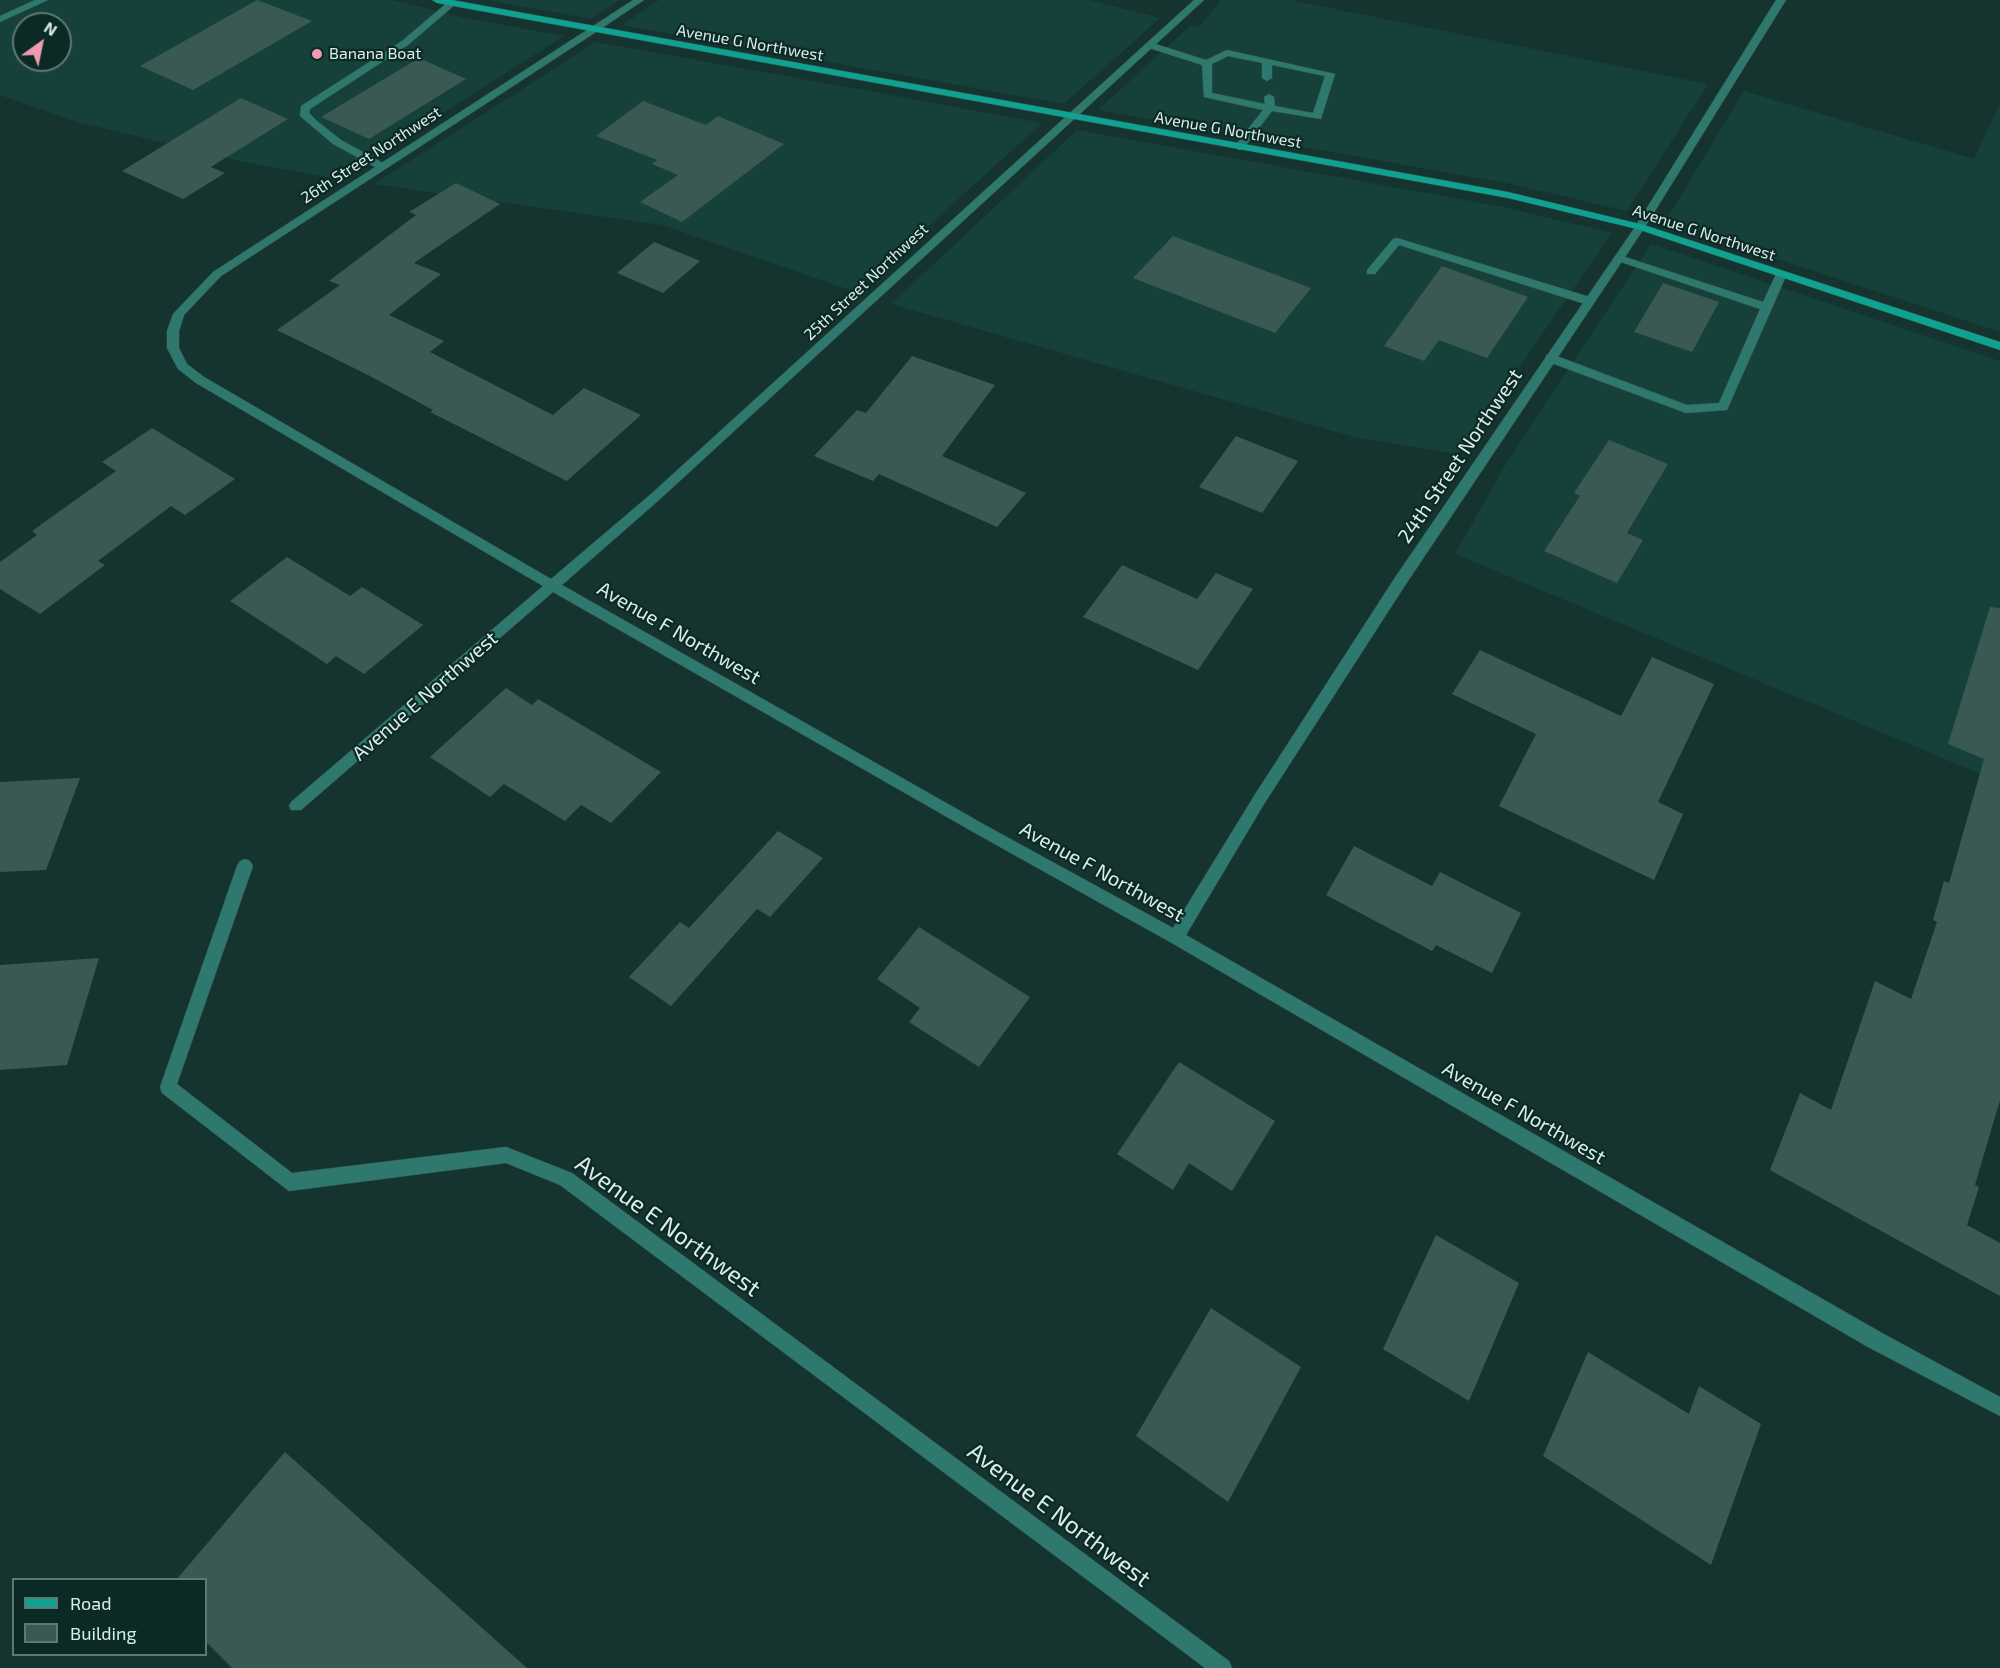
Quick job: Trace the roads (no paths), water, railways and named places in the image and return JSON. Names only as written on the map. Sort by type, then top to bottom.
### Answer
[{"type":"main road","name":"Avenue G Northwest","points":[[437,0],[1508,195],[1640,227],[2000,346]]},
{"type":"street","points":[[0,19],[43,0]]},
{"type":"street","name":"26th Street Northwest","points":[[186,369],[173,348],[173,332],[179,314],[217,274],[639,0]]},
{"type":"street","name":"25th Street Northwest","points":[[553,586],[817,351],[1070,116],[1199,0]]},
{"type":"street","name":"24th Street Northwest","points":[[1176,937],[1259,800],[1399,583],[1640,227],[1781,0]]},
{"type":"street","points":[[381,166],[337,142],[304,114],[305,108],[405,44],[452,3]]},
{"type":"street","points":[[1149,45],[1207,63],[1227,53],[1330,74],[1317,117],[1207,95],[1207,63]]},
{"type":"street","points":[[1267,60],[1268,78]]},
{"type":"street","points":[[1239,147],[1270,108],[1269,97]]},
{"type":"street","points":[[1371,272],[1397,242],[1589,301]]},
{"type":"street","points":[[1619,258],[1767,307]]},
{"type":"street","points":[[1550,358],[1686,409],[1723,407],[1781,274]]},
{"type":"street","name":"Avenue F Northwest","points":[[186,369],[210,386],[553,586],[980,829],[1176,937],[1875,1340],[2000,1407]]},
{"type":"street","name":"Avenue E Northwest","points":[[296,806],[553,586]]},
{"type":"street","name":"Avenue E Northwest","points":[[245,866],[168,1087],[289,1182],[506,1155],[566,1179],[1222,1668]]},
{"type":"place","name":"Banana Boat","points":[[317,54]]}]
